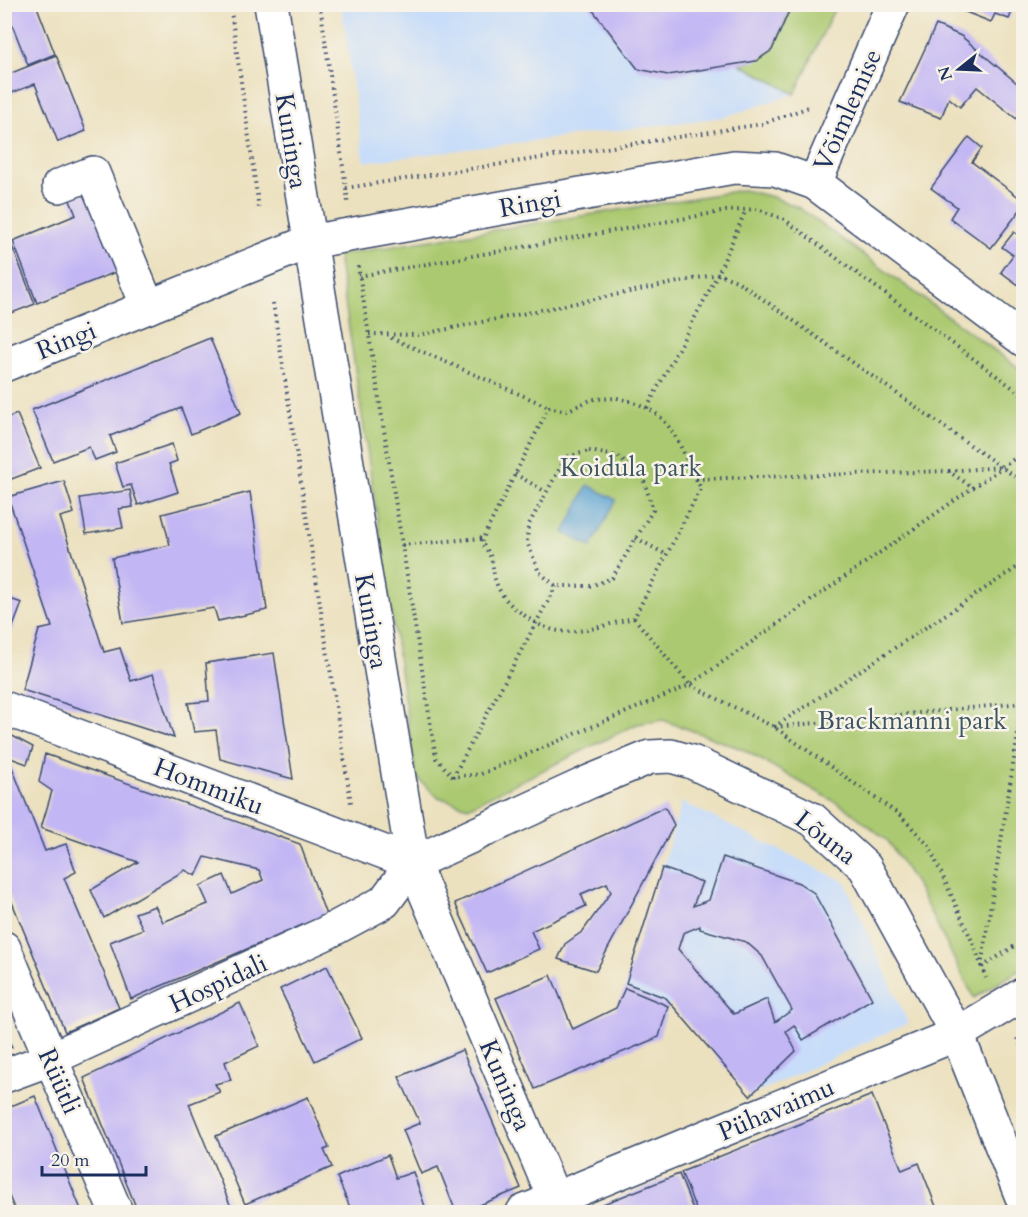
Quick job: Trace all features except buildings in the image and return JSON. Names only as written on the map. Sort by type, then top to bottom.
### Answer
[{"type":"street","name":"Kuninga","points":[[271,4],[413,863],[557,1206]]},
{"type":"street","name":"Võimlemise","points":[[815,183],[893,4]]},
{"type":"street","name":"Ringi","points":[[4,365],[309,242],[734,167],[775,169],[815,183],[1023,340]]},
{"type":"street","points":[[59,186],[93,172],[148,307]]},
{"type":"street","name":"Hommiku","points":[[4,708],[413,863]]},
{"type":"street","name":"Lõuna","points":[[413,863],[589,782],[650,757],[671,756],[692,762],[812,819],[865,867],[957,1034],[1023,1202]]},
{"type":"street","name":"Hospidali","points":[[4,1076],[50,1059],[326,933],[384,902],[413,863]]},
{"type":"street","name":"Rüütli","points":[[4,948],[116,1212]]},
{"type":"street","name":"Pühavaimu","points":[[523,1212],[557,1206],[957,1034],[1023,994]]},
{"type":"path","points":[[230,4],[259,209]]},
{"type":"path","points":[[320,4],[346,188],[762,124],[806,109],[813,103]]},
{"type":"path","points":[[453,777],[436,758],[359,276],[726,211],[758,209],[785,220],[1023,396]]},
{"type":"path","points":[[647,408],[718,274],[746,210]]},
{"type":"path","points":[[369,334],[389,337],[418,335],[718,274],[737,280],[1023,483]]},
{"type":"path","points":[[273,303],[357,842]]},
{"type":"path","points":[[389,337],[549,407],[566,411],[592,399],[617,398],[637,402],[675,431],[701,488],[634,618],[582,632],[566,633],[542,628],[508,602],[499,589],[493,572],[491,554],[481,543],[549,407]]},
{"type":"path","points":[[589,451],[617,456],[644,478],[653,510],[612,578],[591,586],[556,586],[538,572],[527,542],[528,526],[546,492],[566,457],[589,451]]},
{"type":"path","points":[[453,777],[481,774],[690,685],[1023,452]]},
{"type":"path","points":[[696,479],[948,471],[1002,467]]},
{"type":"path","points":[[948,471],[972,487]]},
{"type":"path","points":[[515,474],[546,492]]},
{"type":"path","points":[[402,545],[483,538]]},
{"type":"path","points":[[636,538],[667,555]]},
{"type":"path","points":[[774,727],[1023,563]]},
{"type":"path","points":[[453,777],[534,623],[556,586]]},
{"type":"path","points":[[634,618],[690,685],[774,727],[901,816],[929,846],[973,943],[981,967]]},
{"type":"path","points":[[981,967],[1023,696]]},
{"type":"path","points":[[774,727],[1022,703]]},
{"type":"path","points":[[981,967],[1023,940]]},
{"type":"shaded area","points":[[341,5],[836,5],[795,94],[724,117],[364,162]]},
{"type":"shaded area","points":[[682,802],[845,882],[908,1023],[750,1096],[671,1003],[668,1006],[625,988]]},
{"type":"green space","points":[[792,5],[836,5],[795,94],[740,64],[752,61],[769,51],[775,44]]},
{"type":"green space","name":"Koidula park","points":[[743,190],[773,197],[799,208],[1023,371],[1023,968],[974,998],[918,888],[888,841],[846,808],[742,749],[663,720],[637,724],[468,807],[438,797],[416,777],[338,255]]},
{"type":"water","points":[[588,485],[616,500],[591,547],[564,533]]},
{"type":"park label","name":"Brackmanni park","points":[[912,720]]}]
